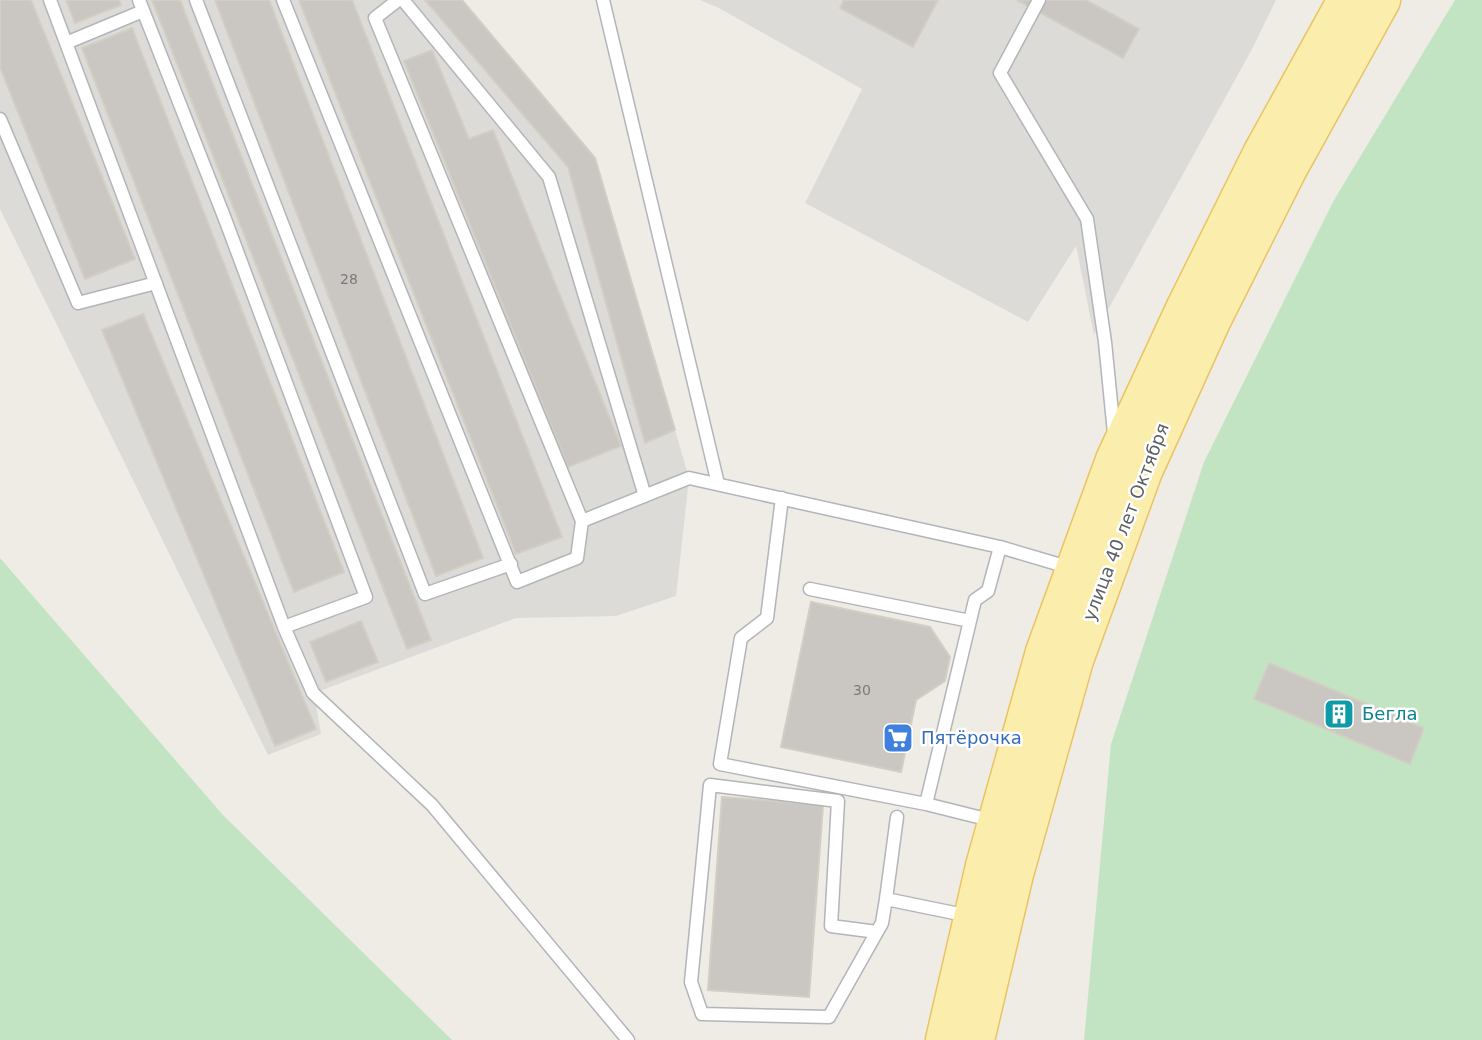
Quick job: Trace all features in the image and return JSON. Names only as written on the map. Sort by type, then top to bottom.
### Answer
[{"type":"main road","name":"улица 40 лет Октября","points":[[945,1040],[972,917],[1045,652],[1115,460],[1186,307],[1262,154],[1347,0]]},
{"type":"main road","name":"улица 40 лет Октября","points":[[975,1040],[1014,874],[1070,673],[1143,471],[1212,319],[1288,168],[1381,0]]},
{"type":"lane","points":[[50,0],[284,628],[313,693],[432,805],[628,1040]]},
{"type":"lane","points":[[196,0],[425,594],[510,564]]},
{"type":"lane","points":[[282,0],[517,582],[578,558],[582,521],[375,18],[398,0]]},
{"type":"lane","points":[[403,0],[549,177],[645,496]]},
{"type":"lane","points":[[603,0],[719,484]]},
{"type":"lane","points":[[1039,0],[1000,73],[1087,219],[1114,411],[1115,460]]},
{"type":"lane","points":[[66,43],[141,5],[225,219],[366,597],[284,628]]},
{"type":"lane","points":[[0,118],[78,303],[156,283]]},
{"type":"lane","points":[[582,521],[689,478],[1000,547],[1074,569]]},
{"type":"lane","points":[[782,498],[767,618],[741,638],[720,764],[926,804],[997,822]]},
{"type":"lane","points":[[926,804],[975,600],[988,591],[1000,547]]},
{"type":"lane","points":[[810,589],[971,621]]},
{"type":"lane","points":[[877,932],[831,926],[838,801],[710,785],[691,982],[702,1014],[829,1017],[877,932],[882,923],[897,817]]},
{"type":"lane","points":[[886,899],[972,917]]},
{"type":"shaded area","points":[[0,0],[462,0],[595,158],[689,478],[676,596],[616,616],[516,618],[314,693],[321,734],[268,755],[0,209]]},
{"type":"shaded area","points":[[700,0],[1276,0],[1251,51],[1094,335],[1076,246],[1028,322],[805,203],[862,89],[719,8]]},
{"type":"green space","points":[[1455,0],[1482,0],[1482,1040],[1084,1040],[1111,744],[1204,462],[1334,200]]},
{"type":"green space","points":[[0,558],[223,815],[452,1040],[0,1040]]},
{"type":"building","points":[[0,0],[31,0],[135,259],[85,279],[0,67]]},
{"type":"building","points":[[66,0],[119,0],[121,5],[75,23]]},
{"type":"building","points":[[152,0],[180,0],[431,640],[407,649]]},
{"type":"building","points":[[215,0],[269,0],[483,558],[436,576]]},
{"type":"building","points":[[299,0],[352,0],[562,537],[516,554]]},
{"type":"building","points":[[425,0],[462,0],[595,158],[675,430],[645,443],[568,167]]},
{"type":"building","points":[[844,0],[938,0],[913,47],[840,8]]},
{"type":"building","points":[[1017,0],[1086,0],[1139,29],[1123,58]]},
{"type":"building","points":[[132,28],[344,572],[294,592],[82,48]]},
{"type":"building","points":[[432,50],[469,139],[493,130],[621,446],[568,467],[404,61]]},
{"type":"building","points":[[143,314],[316,729],[275,746],[102,330]]},
{"type":"building","points":[[811,602],[930,627],[950,657],[945,681],[916,700],[901,772],[781,747]]},
{"type":"building","points":[[361,621],[378,662],[326,682],[310,642]]},
{"type":"building","name":"Бегла","points":[[1269,663],[1424,728],[1410,764],[1254,699]]},
{"type":"building","points":[[722,797],[823,805],[809,997],[708,990]]},
{"type":"place","name":"Бегла","points":[[1339,714]]},
{"type":"place","name":"Пятёрочка","points":[[898,738]]}]
